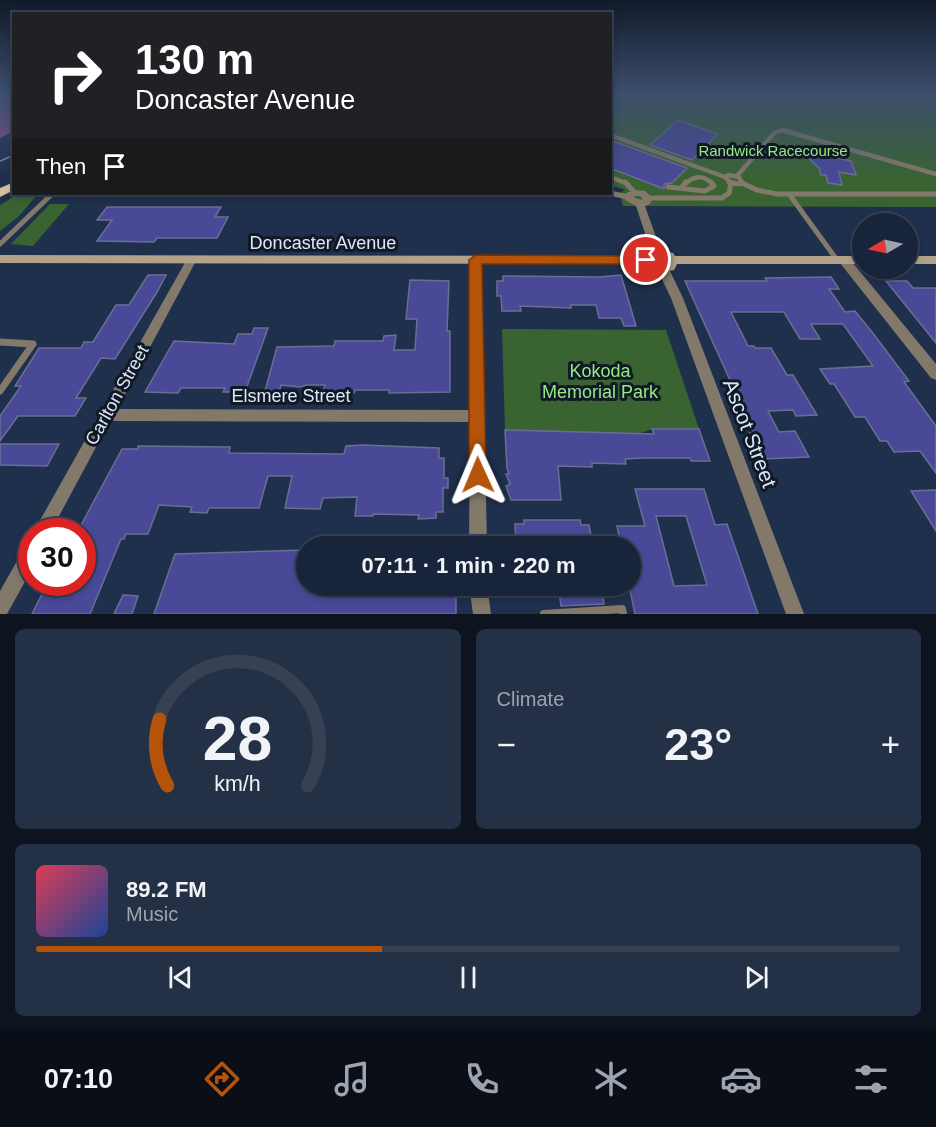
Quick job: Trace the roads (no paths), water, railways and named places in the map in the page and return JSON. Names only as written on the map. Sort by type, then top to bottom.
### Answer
[{"type":"main road","points":[[668,265],[666,254],[656,251],[646,254],[646,260],[650,265],[668,265],[852,260]]},
{"type":"main road","name":"Doncaster Avenue","points":[[0,259],[646,260]]},
{"type":"main road","points":[[918,260],[936,260]]},
{"type":"street","points":[[632,195],[632,202],[644,201],[656,251]]},
{"type":"street","name":"Carlton Street","points":[[49,518],[192,259]]},
{"type":"street","points":[[476,260],[478,536]]},
{"type":"street","points":[[841,260],[936,374]]},
{"type":"street","name":"Ascot Street","points":[[668,265],[677,298],[795,614]]},
{"type":"street","name":"Elsmere Street","points":[[105,415],[477,416]]},
{"type":"street","points":[[0,609],[18,576]]},
{"type":"street","points":[[480,596],[482,614]]},
{"type":"lane","points":[[737,176],[774,133],[782,130],[936,174]]},
{"type":"lane","points":[[612,136],[725,177],[730,183],[729,193],[722,198],[644,201]]},
{"type":"lane","points":[[669,187],[705,190],[710,190],[714,186],[708,179],[698,176],[688,178],[682,187],[677,198]]},
{"type":"lane","points":[[725,177],[737,176],[742,183]]},
{"type":"lane","points":[[612,178],[627,183],[632,195],[612,193]]},
{"type":"lane","points":[[730,183],[742,183],[767,192],[789,194],[936,194]]},
{"type":"lane","points":[[789,194],[841,260]]},
{"type":"lane","points":[[0,244],[51,195]]},
{"type":"lane","points":[[0,342],[33,344],[0,392]]},
{"type":"lane","points":[[544,614],[622,609],[623,614]]},
{"type":"tram line","points":[[0,161],[12,156]]},
{"type":"park label","name":"Randwick Racecourse","points":[[773,150]]},
{"type":"park label","name":"Kokoda Memorial Park","points":[[600,382]]}]
